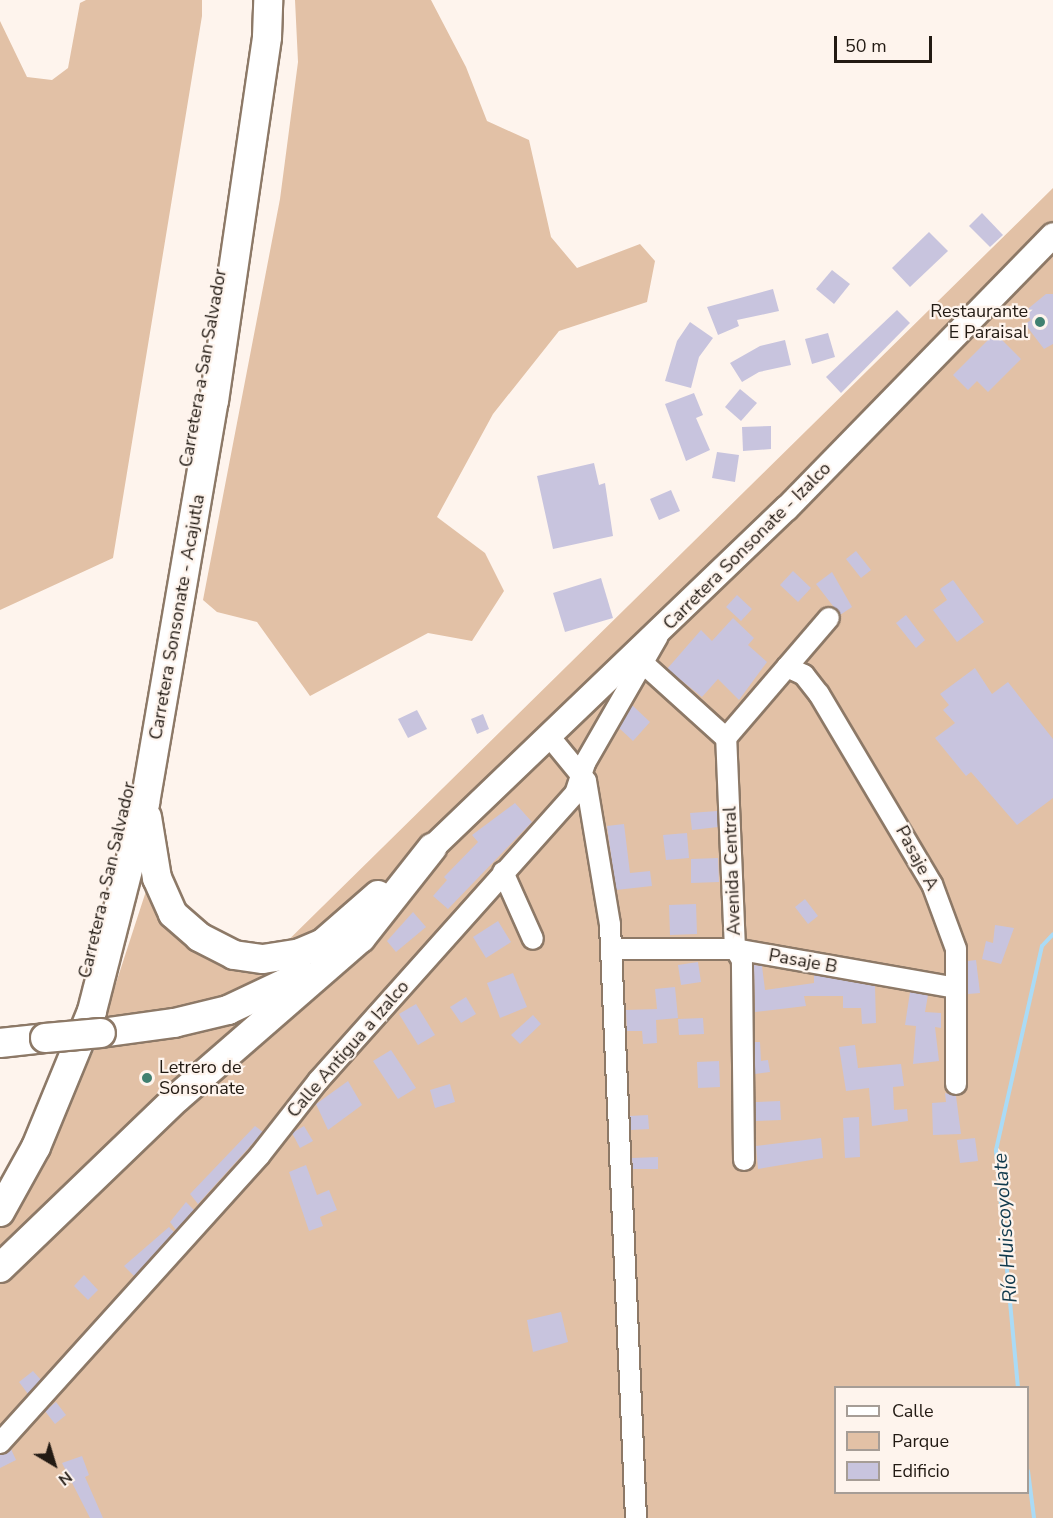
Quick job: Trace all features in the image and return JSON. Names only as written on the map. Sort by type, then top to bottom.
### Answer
[{"type":"highway","name":"Carretera a San Salvador","points":[[0,1178],[72,1020],[120,842],[226,234],[250,75],[253,0]]},
{"type":"highway","name":"Carretera Sonsonate - Acajutla","points":[[0,1212],[36,1147],[92,1011],[145,803],[214,401],[267,37],[268,0]]},
{"type":"highway","points":[[145,803],[157,878],[173,914],[199,937],[248,958],[289,957],[323,943],[432,848]]},
{"type":"highway","points":[[0,1043],[101,1033],[204,1017],[294,980],[329,955],[432,848]]},
{"type":"highway","points":[[0,1268],[178,1097],[361,938],[432,848]]},
{"type":"main road","name":"Carretera Sonsonate - Izalco","points":[[432,848],[661,631],[1053,235]]},
{"type":"street","points":[[644,664],[726,738],[830,618]]},
{"type":"street","name":"Calle Antigua a Izalco","points":[[0,1443],[260,1155],[318,1081],[575,794],[581,772],[661,631]]},
{"type":"street","name":"Pasaje A","points":[[787,667],[804,675],[819,693],[932,884],[956,949],[956,1084]]},
{"type":"street","points":[[549,736],[581,772],[593,804],[612,949],[622,1270],[636,1518]]},
{"type":"street","name":"Avenida Central","points":[[726,738],[735,949],[742,960],[744,1160]]},
{"type":"street","points":[[503,872],[533,939]]},
{"type":"street","name":"Pasaje B","points":[[612,949],[735,949],[957,988]]},
{"type":"green space","points":[[86,0],[202,0],[202,16],[113,558],[0,610],[0,21],[27,77],[52,80],[68,68],[80,3]]},
{"type":"green space","points":[[295,0],[431,0],[466,67],[487,121],[529,140],[551,237],[577,268],[640,244],[655,261],[647,302],[559,331],[493,414],[437,517],[485,553],[504,591],[472,641],[428,633],[310,696],[257,622],[217,612],[203,600],[280,199],[298,62]]},
{"type":"green space","points":[[1053,188],[1053,1518],[0,1518],[0,1225],[49,1151],[97,1043],[214,1001],[103,1023],[147,888],[261,967]]},
{"type":"building","points":[[982,213],[1003,235],[990,247],[969,226]]},
{"type":"building","points":[[929,232],[948,251],[910,287],[892,268]]},
{"type":"building","points":[[832,270],[850,284],[834,304],[816,289]]},
{"type":"building","points":[[773,289],[779,311],[737,320],[739,326],[718,335],[707,307]]},
{"type":"building","name":"Restaurante E Paraisal","points":[[1046,294],[1053,294],[1053,344],[1044,349],[1025,324],[1031,320],[1024,312]]},
{"type":"building","points":[[897,310],[910,323],[841,393],[826,377]]},
{"type":"building","points":[[690,322],[713,338],[699,357],[691,388],[665,381],[677,341]]},
{"type":"building","points":[[828,333],[835,357],[812,364],[805,339]]},
{"type":"building","points":[[995,333],[1021,359],[988,392],[977,381],[968,390],[953,375]]},
{"type":"building","points":[[785,340],[791,365],[759,372],[742,382],[730,363],[760,346]]},
{"type":"building","points":[[740,389],[757,403],[741,421],[725,407]]},
{"type":"building","points":[[694,393],[703,415],[696,418],[710,450],[686,461],[665,404]]},
{"type":"building","points":[[771,426],[771,449],[743,451],[742,427]]},
{"type":"building","points":[[717,452],[739,455],[735,482],[712,478]]},
{"type":"building","points":[[594,463],[599,485],[605,483],[613,536],[553,549],[537,476]]},
{"type":"building","points":[[671,490],[680,511],[659,520],[650,499]]},
{"type":"building","points":[[856,551],[871,570],[861,578],[846,559]]},
{"type":"building","points":[[793,571],[811,588],[798,602],[780,585]]},
{"type":"building","points":[[832,572],[852,607],[840,615],[816,584]]},
{"type":"building","points":[[601,578],[613,618],[565,632],[553,593]]},
{"type":"building","points":[[953,580],[984,622],[957,642],[933,610],[947,600],[940,589]]},
{"type":"building","points":[[737,595],[752,609],[741,621],[726,607]]},
{"type":"building","points":[[906,615],[925,640],[916,648],[896,623]]},
{"type":"building","points":[[733,618],[754,638],[748,645],[767,662],[739,700],[718,679],[702,697],[667,669],[701,630],[712,641]]},
{"type":"building","points":[[975,668],[992,694],[1008,682],[1053,739],[1053,798],[1017,825],[971,772],[966,776],[935,738],[955,723],[943,710],[949,705],[940,694]]},
{"type":"building","points":[[632,705],[650,722],[633,741],[619,728]]},
{"type":"building","points":[[417,710],[427,729],[408,738],[398,719]]},
{"type":"building","points":[[483,714],[489,729],[477,734],[471,719]]},
{"type":"building","points":[[515,803],[532,822],[448,909],[433,896],[447,880],[444,877],[478,842],[472,835]]},
{"type":"building","points":[[717,811],[718,827],[692,830],[690,813]]},
{"type":"building","points":[[624,824],[630,873],[650,871],[652,886],[616,890],[607,826]]},
{"type":"building","points":[[687,833],[689,858],[666,860],[663,835]]},
{"type":"building","points":[[718,858],[719,882],[691,883],[691,859]]},
{"type":"building","points":[[805,899],[818,916],[808,924],[795,907]]},
{"type":"building","points":[[696,904],[697,934],[670,935],[669,905]]},
{"type":"building","points":[[413,912],[426,927],[396,952],[387,941]]},
{"type":"building","points":[[498,921],[511,942],[486,958],[473,937]]},
{"type":"building","points":[[995,925],[1014,928],[1001,964],[982,959],[986,941],[993,943]]},
{"type":"building","points":[[976,960],[980,993],[968,994],[968,961]]},
{"type":"building","points":[[698,962],[701,982],[681,985],[678,965]]},
{"type":"building","points":[[754,965],[762,966],[765,990],[814,983],[814,975],[875,986],[876,1023],[862,1024],[861,1008],[843,1008],[843,996],[804,996],[806,1006],[755,1012]]},
{"type":"building","points":[[513,973],[527,1007],[500,1018],[487,983]]},
{"type":"building","points":[[675,987],[678,1018],[656,1020],[657,1043],[643,1044],[642,1031],[627,1031],[626,1010],[657,1009],[655,989]]},
{"type":"building","points":[[910,992],[928,995],[925,1012],[941,1013],[941,1028],[935,1027],[939,1061],[913,1064],[916,1026],[905,1025]]},
{"type":"building","points":[[466,997],[476,1014],[461,1023],[450,1007]]},
{"type":"building","points":[[416,1004],[435,1035],[418,1045],[399,1014]]},
{"type":"building","points":[[533,1015],[541,1024],[520,1044],[511,1035]]},
{"type":"building","points":[[703,1018],[704,1034],[679,1035],[678,1019]]},
{"type":"building","points":[[755,1042],[760,1042],[761,1061],[768,1060],[770,1072],[755,1074]]},
{"type":"building","points":[[855,1045],[858,1068],[901,1064],[904,1086],[893,1087],[894,1110],[907,1109],[908,1121],[872,1126],[869,1088],[846,1091],[839,1047]]},
{"type":"building","points":[[391,1050],[416,1088],[398,1099],[373,1061]]},
{"type":"building","points":[[719,1061],[720,1087],[698,1088],[697,1062]]},
{"type":"building","points":[[348,1081],[362,1105],[328,1130],[316,1104]]},
{"type":"building","points":[[450,1084],[455,1102],[435,1108],[430,1090]]},
{"type":"building","points":[[945,1093],[956,1096],[961,1134],[933,1135],[932,1103],[946,1102]]},
{"type":"building","points":[[780,1101],[781,1120],[756,1121],[755,1102]]},
{"type":"building","points":[[648,1115],[649,1129],[631,1130],[630,1116]]},
{"type":"building","points":[[859,1117],[860,1157],[845,1158],[843,1118]]},
{"type":"building","points":[[255,1126],[263,1132],[198,1204],[190,1194]]},
{"type":"building","points":[[304,1126],[313,1141],[300,1148],[292,1133]]},
{"type":"building","points":[[821,1138],[823,1158],[758,1169],[756,1146]]},
{"type":"building","points":[[975,1138],[978,1161],[960,1163],[957,1140]]},
{"type":"building","points":[[658,1157],[658,1169],[633,1169],[632,1158]]},
{"type":"building","points":[[306,1165],[317,1195],[329,1190],[337,1210],[320,1217],[323,1226],[309,1231],[289,1172]]},
{"type":"building","points":[[186,1202],[194,1210],[176,1230],[170,1222]]},
{"type":"building","points":[[169,1227],[174,1232],[134,1276],[124,1266]]},
{"type":"building","points":[[84,1275],[98,1290],[88,1300],[74,1286]]},
{"type":"building","points":[[561,1312],[568,1342],[533,1352],[527,1320]]},
{"type":"building","points":[[33,1371],[41,1380],[28,1394],[19,1382]]},
{"type":"building","points":[[56,1402],[66,1415],[55,1424],[45,1411]]},
{"type":"building","points":[[11,1449],[16,1460],[0,1468],[0,1455]]},
{"type":"building","points":[[82,1456],[89,1475],[85,1477],[103,1518],[90,1518],[62,1463]]},
{"type":"waterway","name":"Río Huiscoyolate","points":[[1018,1386],[996,1150],[1042,946],[1053,934]]},
{"type":"waterway","name":"Río Huiscoyolate","points":[[1029,1479],[1034,1518]]},
{"type":"place","name":"Restaurante E Paraisal","points":[[1040,322]]},
{"type":"place","name":"Letrero de Sonsonate","points":[[147,1078]]}]
